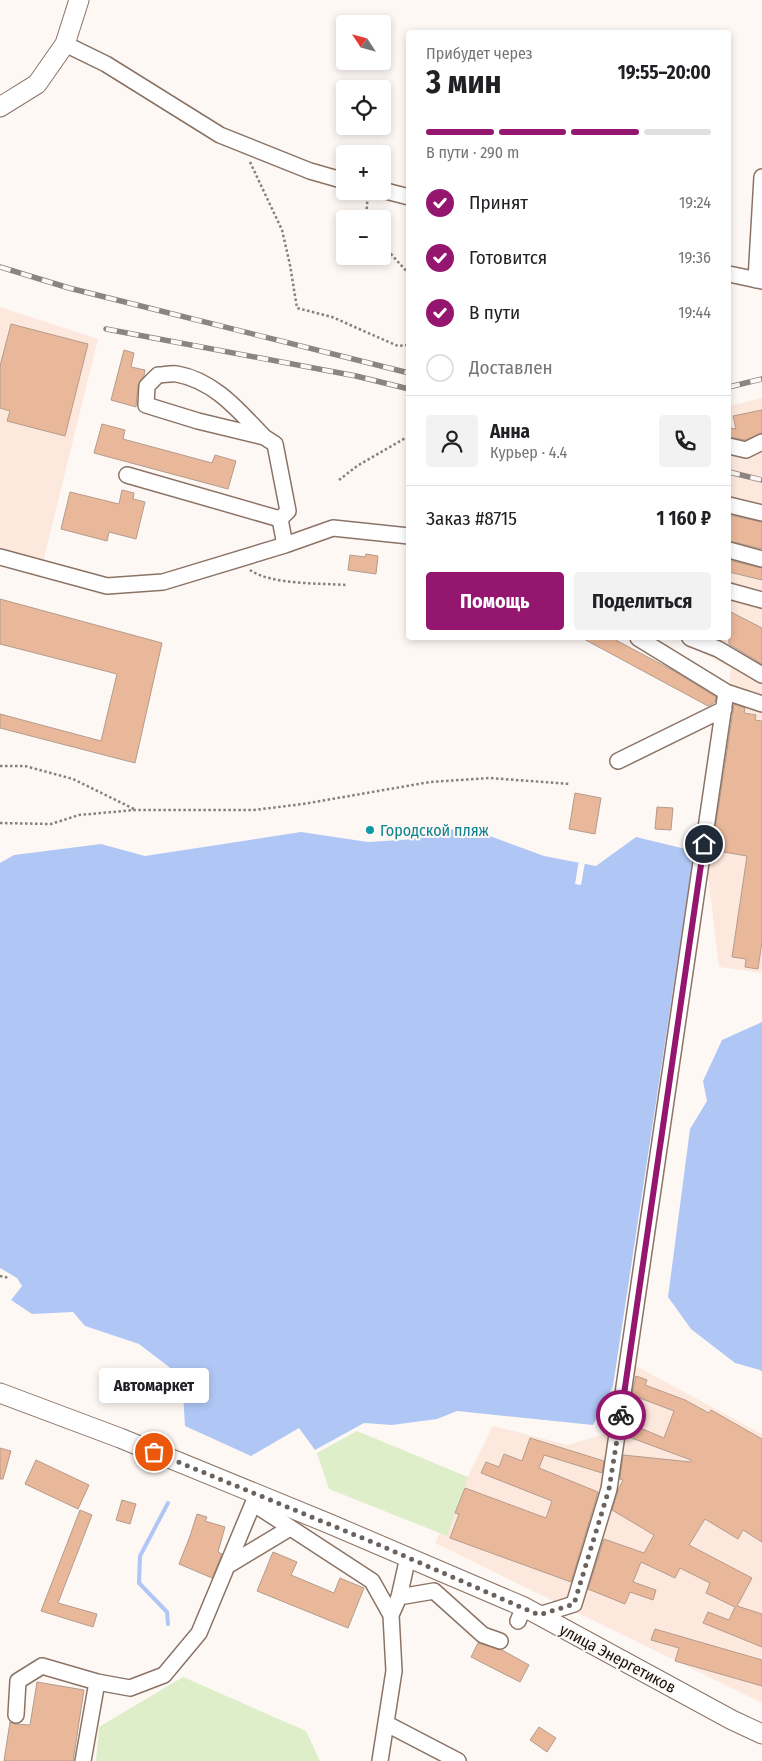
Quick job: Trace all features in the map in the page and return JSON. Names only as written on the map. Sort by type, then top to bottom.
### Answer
[{"type":"main road","points":[[0,107],[37,84],[65,44],[79,0]]},
{"type":"main road","name":"улица Энергетиков","points":[[0,1393],[120,1438],[256,1499],[408,1557],[527,1614],[762,1734]]},
{"type":"street","points":[[65,44],[106,64],[220,135],[310,172],[336,179]]},
{"type":"street","points":[[731,274],[759,281],[762,177]]},
{"type":"street","points":[[391,192],[406,196]]},
{"type":"street","points":[[264,437],[198,421],[146,405],[147,386],[158,375],[176,374],[199,382],[221,394],[264,437],[276,444],[288,511],[280,519]]},
{"type":"street","points":[[731,446],[746,450],[762,442]]},
{"type":"street","points":[[127,475],[280,519]]},
{"type":"street","points":[[731,505],[762,513]]},
{"type":"street","points":[[280,519],[285,545]]},
{"type":"street","points":[[0,557],[107,586],[163,582],[285,545],[333,528],[406,536]]},
{"type":"street","points":[[731,551],[762,559]]},
{"type":"street","points":[[731,592],[762,600]]},
{"type":"street","points":[[641,640],[726,692],[762,704]]},
{"type":"street","points":[[695,640],[718,649],[762,675]]},
{"type":"street","points":[[527,1614],[574,1604],[609,1489],[726,692]]},
{"type":"street","points":[[618,761],[724,709]]},
{"type":"street","points":[[16,1715],[18,1681],[42,1666],[97,1682],[130,1688],[164,1675],[199,1633],[256,1499],[290,1528],[372,1581],[391,1615],[394,1671],[380,1761]]},
{"type":"street","points":[[227,1566],[290,1528]]},
{"type":"street","points":[[391,1615],[399,1597],[408,1557]]},
{"type":"street","points":[[399,1597],[434,1591],[483,1635],[500,1641]]},
{"type":"street","points":[[83,1761],[97,1682]]},
{"type":"street","points":[[387,1724],[458,1761]]},
{"type":"path","points":[[241,144],[282,230],[297,308],[332,317],[398,346],[406,345]]},
{"type":"path","points":[[391,254],[406,271]]},
{"type":"path","points":[[339,480],[357,466],[406,438]]},
{"type":"path","points":[[235,560],[257,575],[291,582],[346,585]]},
{"type":"path","points":[[0,766],[25,766],[73,778],[135,810]]},
{"type":"path","points":[[0,823],[51,824],[79,815],[135,810],[254,810],[304,804],[430,782],[490,778],[570,784]]},
{"type":"path","points":[[0,1276],[10,1278]]},
{"type":"shaded area","points":[[0,307],[98,339],[43,562],[0,551]]},
{"type":"shaded area","points":[[762,398],[762,973],[719,967],[705,851],[731,668],[679,640],[731,640],[731,406]]},
{"type":"shaded area","points":[[636,1366],[762,1434],[762,1703],[435,1543],[493,1426],[568,1445],[607,1433]]},
{"type":"green space","points":[[357,1431],[468,1477],[447,1536],[329,1489],[317,1453]]},
{"type":"green space","points":[[183,1677],[306,1731],[320,1761],[96,1761],[99,1727]]},
{"type":"water","points":[[444,828],[490,836],[544,856],[596,866],[636,837],[694,851],[613,1386],[593,1425],[457,1411],[437,1419],[392,1425],[364,1423],[315,1450],[299,1428],[251,1456],[185,1426],[182,1377],[139,1344],[85,1326],[73,1312],[32,1314],[11,1300],[22,1286],[17,1278],[0,1268],[0,863],[14,855],[101,844],[145,856],[301,832],[368,842],[414,839]]},
{"type":"water","points":[[762,1022],[762,1372],[735,1363],[691,1329],[668,1297],[690,1129],[707,1101],[703,1081],[722,1040]]},
{"type":"pier","points":[[579,860],[585,862],[581,885],[575,884]]},
{"type":"building","points":[[11,324],[88,344],[65,436],[7,421],[10,411],[0,408],[0,366]]},
{"type":"building","points":[[124,350],[134,353],[131,367],[145,370],[144,376],[138,385],[136,407],[111,400]]},
{"type":"building","points":[[762,410],[762,433],[745,440],[731,437],[731,428],[736,429],[733,416]]},
{"type":"building","points":[[102,424],[125,430],[123,439],[212,463],[215,455],[236,461],[228,489],[94,453]]},
{"type":"building","points":[[122,490],[134,493],[133,499],[145,502],[136,539],[109,532],[107,541],[61,529],[70,492],[119,504]]},
{"type":"building","points":[[731,515],[762,522],[762,549],[731,541]]},
{"type":"building","points":[[366,554],[378,556],[376,574],[348,570],[350,555],[365,557]]},
{"type":"building","points":[[731,560],[762,568],[762,580],[731,572]]},
{"type":"building","points":[[0,599],[162,643],[135,763],[0,728],[0,714],[101,741],[117,674],[0,644]]},
{"type":"building","points":[[731,612],[762,628],[762,664],[729,644],[729,640],[731,640]]},
{"type":"building","points":[[586,640],[616,640],[674,671],[716,697],[715,702],[708,706]]},
{"type":"building","points":[[734,704],[745,708],[744,713],[756,715],[755,720],[762,721],[762,942],[758,969],[745,967],[746,959],[732,957],[747,856],[712,850]]},
{"type":"building","points":[[575,793],[601,798],[595,834],[569,829]]},
{"type":"building","points":[[657,807],[673,808],[671,830],[655,829]]},
{"type":"building","points":[[636,1376],[647,1380],[645,1385],[685,1400],[709,1413],[711,1410],[762,1439],[762,1542],[743,1530],[738,1539],[705,1519],[689,1545],[752,1578],[737,1606],[762,1614],[762,1647],[703,1623],[708,1612],[729,1620],[735,1607],[706,1593],[710,1583],[680,1568],[675,1578],[641,1562],[633,1582],[656,1590],[653,1600],[630,1592],[625,1604],[588,1589],[604,1539],[644,1553],[654,1535],[612,1510],[623,1480],[620,1479],[623,1455],[691,1462],[691,1460],[629,1437],[633,1425],[664,1438],[674,1411],[632,1395]]},
{"type":"building","points":[[530,1438],[604,1461],[602,1473],[544,1455],[539,1468],[598,1492],[571,1582],[450,1538],[459,1514],[455,1513],[465,1488],[546,1518],[552,1501],[481,1473],[486,1462],[499,1467],[504,1454],[522,1461]]},
{"type":"building","points":[[0,1448],[11,1451],[3,1479],[0,1479]]},
{"type":"building","points":[[36,1460],[89,1485],[78,1509],[25,1484]]},
{"type":"building","points":[[122,1500],[136,1504],[130,1524],[116,1520]]},
{"type":"building","points":[[80,1510],[92,1515],[58,1603],[97,1614],[93,1627],[41,1611]]},
{"type":"building","points":[[197,1514],[207,1517],[205,1521],[225,1527],[218,1552],[222,1554],[212,1578],[179,1564]]},
{"type":"building","points":[[273,1552],[297,1562],[291,1575],[334,1593],[340,1578],[364,1588],[348,1628],[257,1591]]},
{"type":"building","points":[[655,1629],[762,1660],[762,1686],[675,1661],[679,1648],[651,1640]]},
{"type":"building","points":[[478,1643],[502,1650],[529,1665],[520,1682],[471,1657]]},
{"type":"building","points":[[37,1682],[84,1690],[73,1761],[4,1761],[10,1722],[30,1725]]},
{"type":"building","points":[[539,1727],[556,1738],[547,1752],[530,1740]]},
{"type":"waterway","points":[[168,1503],[140,1556],[139,1583],[167,1612],[168,1624]]},
{"type":"railway","points":[[0,267],[69,288],[406,372]]},
{"type":"railway","points":[[106,329],[356,376],[406,388]]},
{"type":"railway","points":[[731,387],[762,379]]},
{"type":"railway","points":[[731,472],[762,480]]},
{"type":"way so far","points":[[154,1452],[377,1544],[539,1615],[574,1604],[609,1489],[621,1415]]},
{"type":"place","name":"Городской пляж","points":[[370,830]]},
{"type":"place","name":"Автомаркет","points":[[154,1452]]},
{"type":"route","points":[[621,1415],[704,844]]}]
